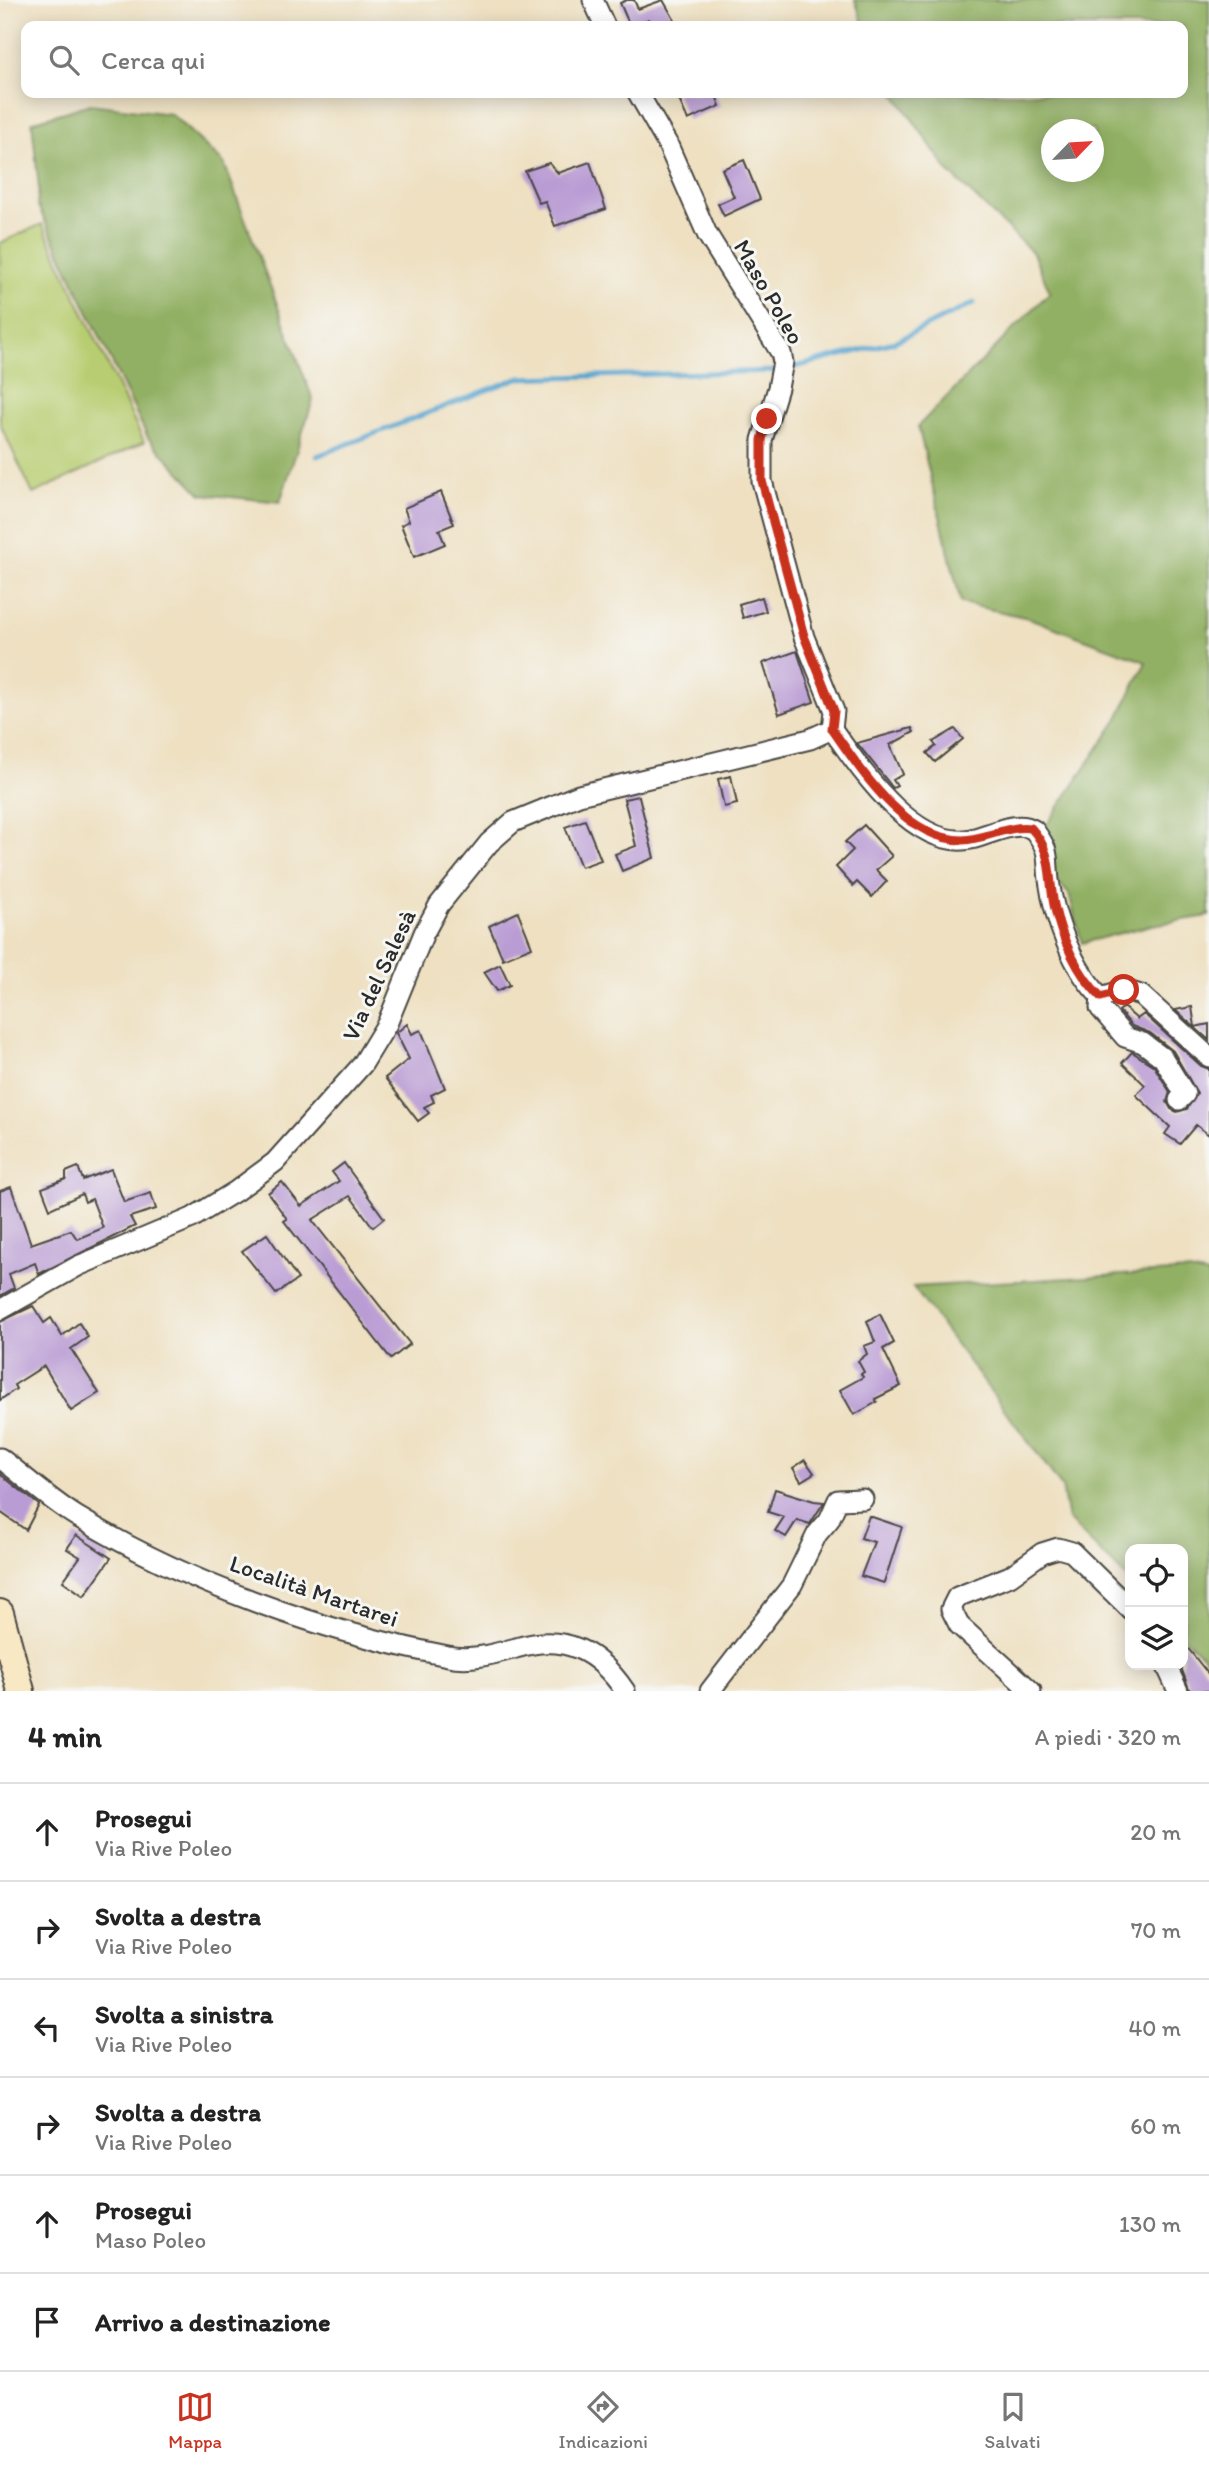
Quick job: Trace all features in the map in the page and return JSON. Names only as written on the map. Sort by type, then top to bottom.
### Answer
[{"type":"street","points":[[593,0],[603,21]]},
{"type":"street","name":"Maso Poleo","points":[[641,98],[668,145],[707,234],[781,353],[781,373],[762,440],[762,481],[804,636],[834,711],[832,729]]},
{"type":"street","points":[[832,729],[891,805],[928,830],[947,838],[968,840],[1019,826],[1031,828],[1049,853],[1049,879],[1061,930],[1084,980],[1101,997]]},
{"type":"street","name":"Via del Salesà","points":[[0,1310],[78,1266],[192,1218],[236,1191],[275,1162],[367,1057],[387,1024],[424,933],[439,905],[489,843],[513,822],[579,795],[810,738],[832,729]]},
{"type":"street","points":[[1101,997],[1124,990],[1141,995],[1209,1058]]},
{"type":"street","points":[[1101,997],[1100,1008],[1125,1037],[1143,1043],[1163,1058],[1185,1094],[1179,1100]]},
{"type":"street","name":"Località Martarei","points":[[0,1458],[74,1515],[151,1557],[288,1613],[407,1648],[459,1658],[538,1644],[568,1645],[584,1650],[601,1661],[625,1691]]},
{"type":"street","points":[[710,1691],[792,1585],[817,1534],[829,1520],[838,1500],[863,1499]]},
{"type":"street","points":[[1031,1691],[959,1625],[951,1609],[957,1597],[1010,1576],[1042,1553],[1058,1548],[1072,1552],[1128,1607]]},
{"type":"street","points":[[0,1613],[5,1650],[21,1691]]},
{"type":"street","points":[[1168,1670],[1178,1691]]},
{"type":"green space","points":[[855,0],[1209,0],[1209,916],[1152,925],[1082,943],[1069,894],[1048,871],[1044,829],[1116,722],[1146,662],[1029,618],[961,603],[918,426],[1050,292],[1033,253],[949,172],[897,98],[1188,98],[1188,21],[862,21]]},
{"type":"green space","points":[[90,104],[171,114],[224,163],[313,400],[280,502],[201,494],[148,438],[37,204],[39,189],[32,122]]},
{"type":"green space","points":[[42,224],[144,442],[33,494],[0,424],[0,243]]},
{"type":"green space","points":[[1189,1271],[1209,1275],[1209,1662],[1188,1641],[1188,1544],[1125,1544],[1125,1576],[1068,1520],[1062,1487],[913,1287]]},
{"type":"building","points":[[634,0],[638,9],[663,0],[675,21],[628,21],[620,3]]},
{"type":"building","points":[[678,98],[717,98],[720,106],[688,120]]},
{"type":"building","points":[[744,160],[760,199],[724,216],[718,204],[734,197],[722,169]]},
{"type":"building","points":[[590,162],[606,209],[555,226],[545,201],[539,203],[525,171],[549,163],[558,173]]},
{"type":"building","points":[[441,492],[454,524],[439,530],[445,544],[414,557],[401,525],[409,521],[404,508]]},
{"type":"building","points":[[762,597],[766,611],[743,618],[739,604]]},
{"type":"building","points":[[797,651],[814,702],[779,714],[763,663]]},
{"type":"building","points":[[912,728],[914,732],[890,745],[903,774],[893,780],[897,786],[893,788],[857,743]]},
{"type":"building","points":[[955,729],[963,739],[935,762],[927,753],[936,746],[933,742]]},
{"type":"building","points":[[731,776],[737,804],[724,807],[718,779]]},
{"type":"building","points":[[639,796],[654,858],[622,871],[615,854],[636,846],[624,799]]},
{"type":"building","points":[[585,820],[601,860],[581,867],[565,827]]},
{"type":"building","points":[[864,825],[892,856],[876,870],[887,881],[872,897],[857,882],[853,886],[836,867],[853,850],[845,842]]},
{"type":"building","points":[[518,912],[532,947],[503,959],[489,926]]},
{"type":"building","points":[[500,964],[510,985],[497,991],[484,972]]},
{"type":"building","points":[[1123,1007],[1137,1019],[1144,1014],[1201,1066],[1209,1069],[1209,1135],[1196,1125],[1180,1144],[1165,1134],[1170,1127],[1136,1095],[1145,1085],[1122,1063],[1132,1052],[1154,1066],[1170,1092],[1167,1102],[1171,1109],[1177,1112],[1187,1109],[1197,1093],[1173,1051],[1150,1033],[1132,1026],[1119,1011]]},
{"type":"building","points":[[1192,1007],[1195,1027],[1209,1024],[1209,1040],[1175,1010]]},
{"type":"building","points":[[407,1024],[412,1034],[421,1030],[445,1088],[431,1095],[434,1102],[424,1107],[429,1113],[418,1121],[385,1078],[409,1059],[396,1033]]},
{"type":"building","points":[[344,1163],[384,1218],[373,1227],[350,1196],[312,1220],[410,1344],[391,1359],[284,1221],[287,1219],[268,1193],[282,1182],[301,1206],[339,1181],[332,1172]]},
{"type":"building","points":[[78,1167],[83,1180],[111,1169],[124,1202],[151,1193],[156,1209],[130,1217],[135,1226],[39,1274],[35,1263],[9,1274],[14,1288],[0,1296],[0,1191],[11,1187],[31,1244],[71,1230],[77,1239],[103,1228],[92,1199],[85,1202],[82,1194],[50,1209],[42,1188],[66,1179],[66,1172]]},
{"type":"building","points":[[267,1234],[298,1279],[276,1294],[242,1251]]},
{"type":"building","points":[[33,1306],[44,1323],[51,1318],[62,1336],[79,1323],[88,1337],[71,1349],[99,1393],[71,1411],[44,1366],[14,1385],[16,1389],[0,1400],[0,1322]]},
{"type":"building","points":[[880,1314],[894,1343],[883,1349],[901,1386],[875,1399],[877,1402],[854,1415],[840,1390],[863,1377],[861,1374],[864,1372],[858,1361],[867,1354],[864,1346],[875,1342],[867,1321]]},
{"type":"building","points":[[805,1460],[814,1473],[801,1481],[793,1468]]},
{"type":"building","points":[[0,1474],[39,1505],[26,1530],[0,1512]]},
{"type":"building","points":[[775,1489],[824,1502],[810,1524],[797,1520],[786,1537],[775,1531],[784,1517],[768,1512]]},
{"type":"building","points":[[869,1516],[902,1527],[884,1583],[861,1576],[874,1542],[861,1538]]},
{"type":"building","points":[[76,1535],[111,1558],[84,1596],[63,1581],[80,1557],[67,1549]]},
{"type":"building","points":[[1188,1648],[1209,1675],[1209,1691],[1190,1691],[1182,1670],[1188,1670]]},
{"type":"waterway","points":[[787,369],[894,342],[974,303]]},
{"type":"waterway","points":[[317,456],[518,378],[777,371]]},
{"type":"route","points":[[767,419],[762,440],[762,481],[804,636],[834,711],[832,729],[871,783],[891,805],[928,830],[947,838],[968,840],[1019,826],[1031,828],[1049,853],[1049,879],[1058,920],[1084,980],[1101,997],[1124,990]]}]
